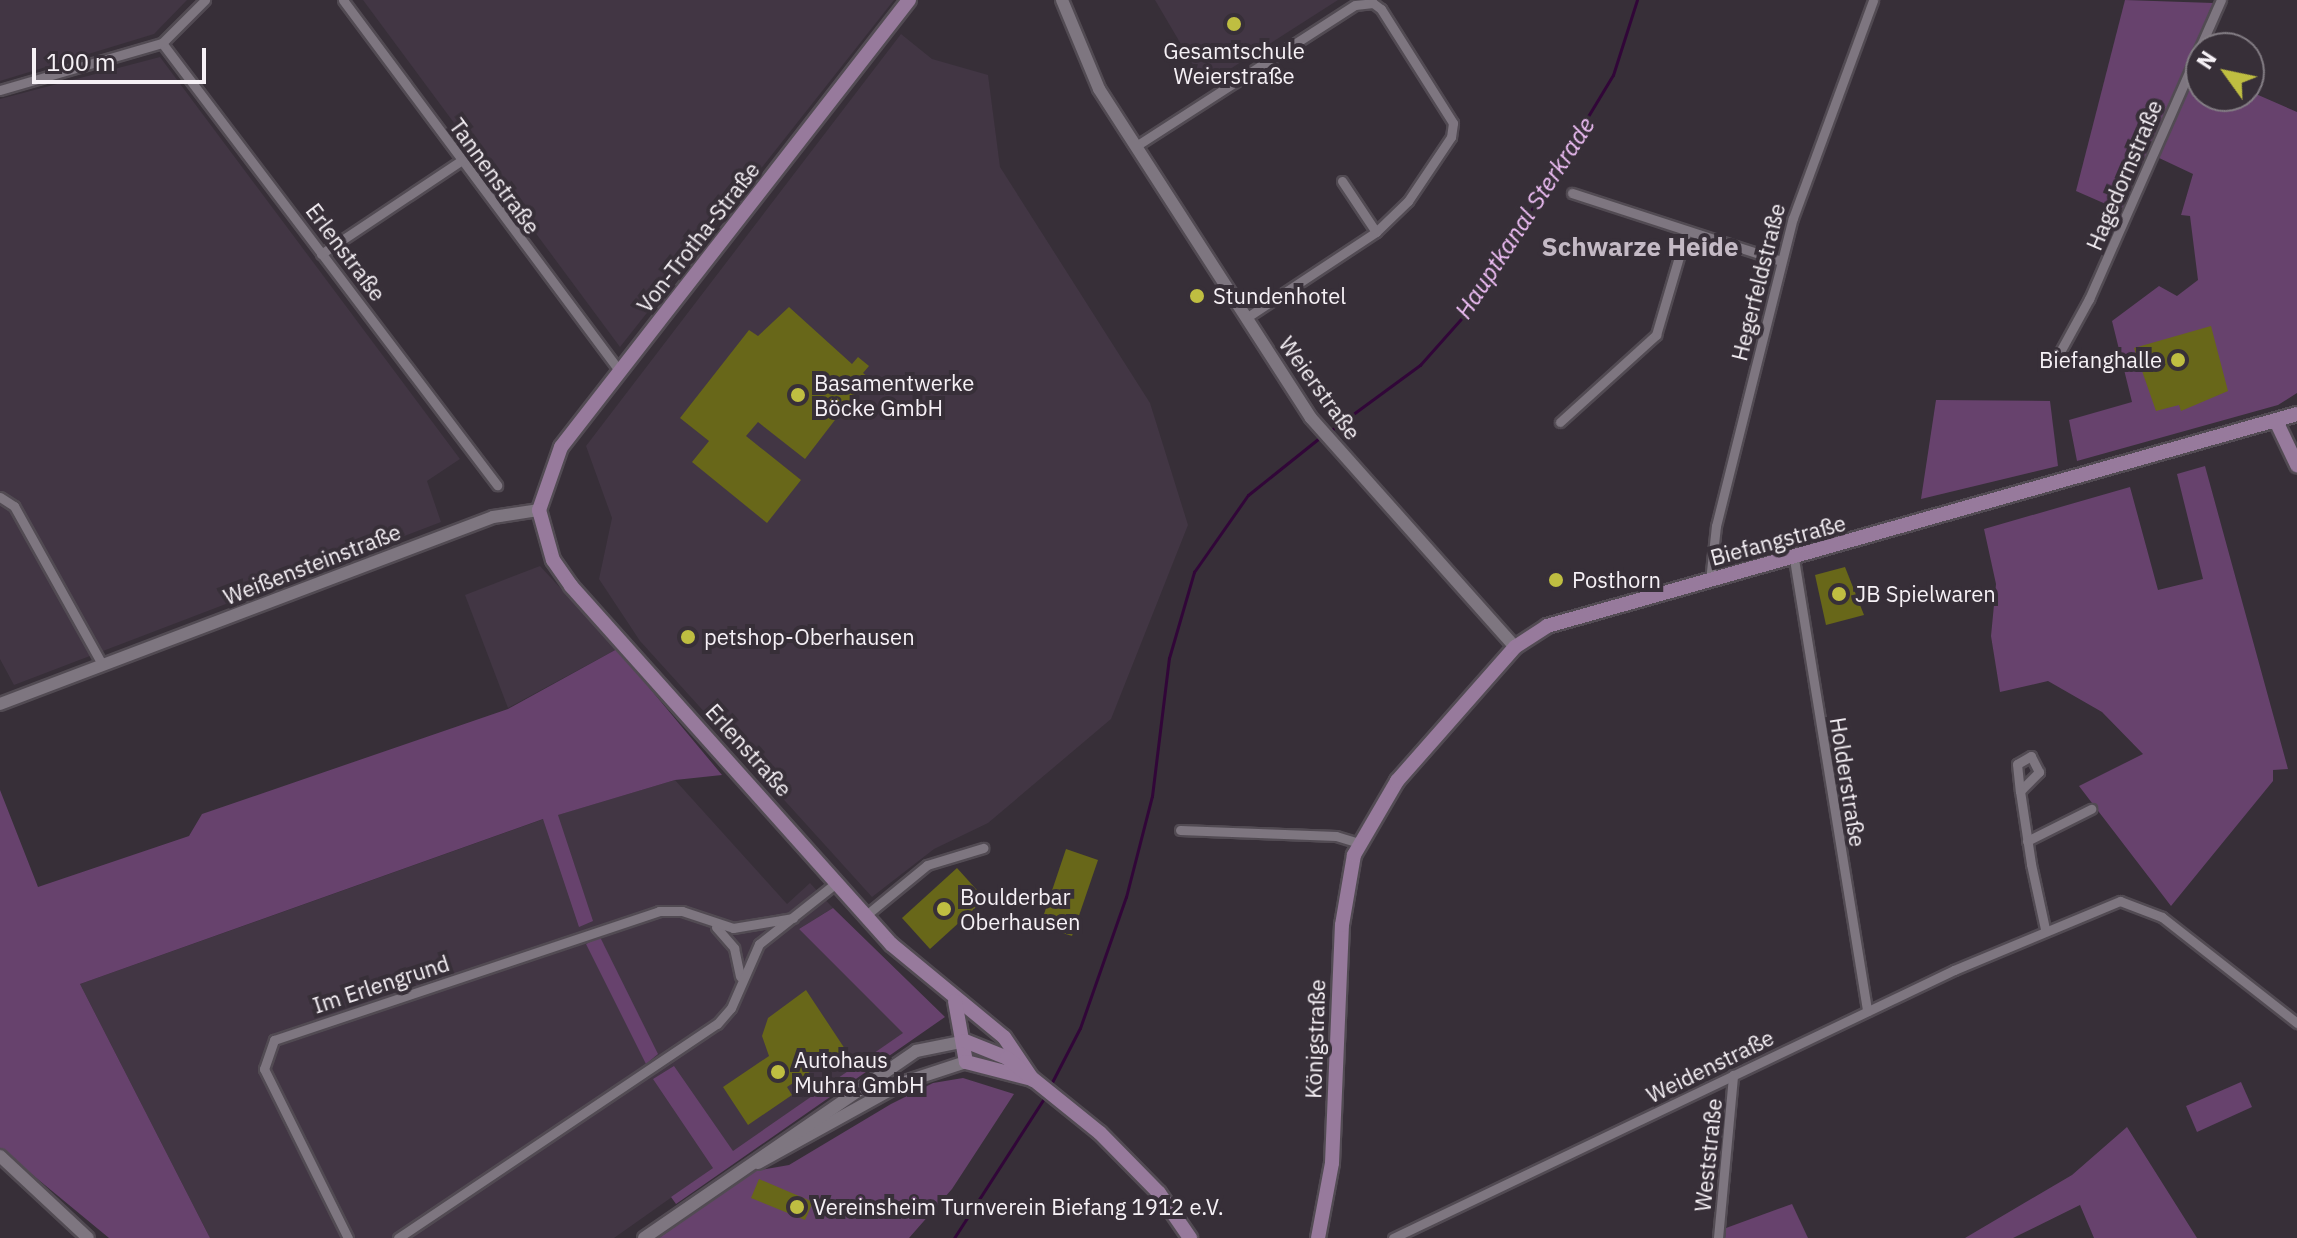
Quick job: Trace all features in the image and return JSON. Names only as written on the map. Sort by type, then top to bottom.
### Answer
[{"type":"main road","name":"Von-Trotha-Straße","points":[[539,510],[556,455],[909,0]]},
{"type":"main road","name":"Biefangstraße","points":[[1359,843],[1397,781],[1515,647],[1547,626],[2277,423],[2297,414]]},
{"type":"main road","points":[[2277,423],[2297,465]]},
{"type":"main road","name":"Erlenstraße","points":[[539,510],[553,560],[571,586],[865,916],[955,1001],[1004,1037],[1033,1080]]},
{"type":"main road","name":"Königstraße","points":[[1318,1238],[1332,1163],[1343,912],[1359,843]]},
{"type":"main road","points":[[955,1001],[965,1041],[966,1062]]},
{"type":"main road","name":"Erlenstraße","points":[[965,1041],[1007,1058],[1128,1159],[1190,1238]]},
{"type":"main road","name":"Erlenstraße","points":[[966,1062],[1033,1080]]},
{"type":"street","points":[[0,90],[162,43],[205,0]]},
{"type":"street","name":"Tannenstraße","points":[[343,0],[620,372]]},
{"type":"street","name":"Weierstraße","points":[[1062,0],[1099,89],[1311,418],[1515,647]]},
{"type":"street","name":"Hegerfeldstraße","points":[[1710,581],[1716,526],[1781,261],[1806,174],[1873,0]]},
{"type":"street","name":"Hagedornstraße","points":[[2055,361],[2089,299],[2221,0]]},
{"type":"street","points":[[1136,146],[1355,5],[1373,3],[1453,123],[1448,143],[1408,201],[1376,232],[1246,318]]},
{"type":"street","name":"Erlenstraße","points":[[162,43],[497,485]]},
{"type":"street","points":[[321,254],[462,160]]},
{"type":"street","points":[[1342,181],[1376,232]]},
{"type":"street","points":[[1572,193],[1686,233],[1781,261]]},
{"type":"street","points":[[1560,422],[1656,335],[1686,233]]},
{"type":"street","points":[[0,497],[14,506],[102,664]]},
{"type":"street","name":"Weißensteinstraße","points":[[0,704],[493,517],[539,510]]},
{"type":"street","name":"Holderstraße","points":[[1794,559],[1867,1011]]},
{"type":"street","points":[[2020,791],[2045,929]]},
{"type":"street","points":[[2027,841],[2091,809]]},
{"type":"street","points":[[1180,830],[1336,836],[1359,843]]},
{"type":"street","points":[[865,916],[927,865],[983,848]]},
{"type":"street","name":"Im Erlengrund","points":[[398,1238],[717,1024],[731,1008],[759,944],[836,883]]},
{"type":"street","name":"Weidenstraße","points":[[1393,1238],[2045,929],[2131,900],[2297,1023]]},
{"type":"street","name":"Im Erlengrund","points":[[348,1238],[264,1069],[274,1040],[643,915],[675,910],[709,922],[745,929],[793,918]]},
{"type":"street","points":[[709,922],[734,948],[741,980]]},
{"type":"street","points":[[644,1238],[916,1051],[965,1041]]},
{"type":"street","points":[[727,1179],[905,1082],[966,1062]]},
{"type":"street","name":"Weststraße","points":[[1718,1238],[1733,1075]]},
{"type":"street","points":[[0,1156],[88,1238]]},
{"type":"shaded area","points":[[0,0],[187,0],[154,34],[0,81]]},
{"type":"shaded area","points":[[363,0],[894,0],[620,347]]},
{"type":"shaded area","name":"Gesamtschule Weierstraße","points":[[1155,0],[1338,0],[1205,85]]},
{"type":"shaded area","points":[[2125,0],[2213,3],[2201,32],[2185,32],[2185,69],[2124,212],[2076,191]]},
{"type":"shaded area","name":"Basamentwerke Böcke GmbH","points":[[901,34],[932,59],[988,75],[1000,167],[1150,403],[1188,525],[1111,719],[988,823],[934,849],[872,897],[640,641],[599,579],[612,518],[586,446]]},
{"type":"shaded area","points":[[160,57],[460,459],[427,481],[441,522],[14,685],[0,659],[0,99]]},
{"type":"shaded area","points":[[2185,91],[2185,112],[2265,112],[2265,98],[2297,112],[2297,393],[2278,405],[2077,461],[2069,420],[2132,402],[2112,321],[2159,286],[2177,296],[2198,280],[2190,216],[2181,215],[2193,174],[2157,157]]},
{"type":"shaded area","points":[[1936,400],[2050,401],[2058,466],[1921,499]]},
{"type":"shaded area","points":[[2205,466],[2288,769],[2273,770],[2273,781],[2171,906],[2079,786],[2143,754],[2102,712],[2048,681],[2000,692],[1991,636],[1996,584],[1984,529],[2130,487],[2158,590],[2203,579],[2177,474]]},
{"type":"shaded area","points":[[540,566],[617,649],[508,708],[465,595]]},
{"type":"shaded area","points":[[617,649],[722,775],[675,780],[558,815],[593,921],[579,927],[543,819],[80,984],[210,1238],[109,1238],[0,1148],[0,790],[38,887],[189,836],[202,814],[508,709]]},
{"type":"shaded area","points":[[675,780],[787,904],[810,883],[833,908],[799,929],[904,1033],[614,1238],[210,1238],[80,984],[544,819]]},
{"type":"shaded area","points":[[833,908],[945,1017],[676,1204],[671,1197],[713,1168],[653,1079],[674,1066],[733,1151],[903,1033],[799,929]]},
{"type":"shaded area","points":[[600,937],[658,1054],[646,1064],[586,944]]},
{"type":"shaded area","points":[[963,1078],[1014,1094],[952,1189],[909,1238],[659,1238],[754,1171],[789,1165],[891,1104],[933,1083]]},
{"type":"shaded area","points":[[2241,1082],[2252,1107],[2197,1132],[2186,1106]]},
{"type":"shaded area","points":[[2127,1127],[2197,1238],[2094,1238],[2080,1205],[2013,1238],[1965,1238],[2072,1175]]},
{"type":"shaded area","points":[[1792,1204],[1808,1238],[1725,1238],[1726,1228]]},
{"type":"building","name":"Basamentwerke Böcke GmbH","points":[[789,307],[852,364],[858,357],[869,366],[863,373],[868,377],[805,459],[758,422],[746,436],[801,480],[767,523],[692,462],[709,441],[680,418],[749,330],[758,336]]},
{"type":"building","name":"Biefanghalle","points":[[2211,326],[2228,391],[2181,411],[2179,405],[2156,411],[2134,348]]},
{"type":"building","name":"JB Spielwaren","points":[[1845,567],[1864,615],[1826,625],[1815,575]]},
{"type":"building","points":[[1066,849],[1098,860],[1072,936],[1040,926]]},
{"type":"building","name":"Boulderbar Oberhausen","points":[[957,868],[985,899],[930,949],[902,918]]},
{"type":"building","name":"Autohaus Muhra GmbH","points":[[806,990],[845,1049],[787,1087],[792,1095],[748,1125],[723,1087],[769,1056],[762,1036],[768,1018]]},
{"type":"building","points":[[759,1179],[813,1202],[805,1220],[751,1198]]},
{"type":"waterway","name":"Hauptkanal Sterkrade","points":[[1330,431],[1420,365],[1476,302],[1613,75],[1637,0]]},
{"type":"waterway","name":"Hauptkanal Sterkrade","points":[[1050,1086],[1080,1028],[1126,897],[1152,796],[1169,658],[1194,572],[1248,495],[1323,435]]},
{"type":"waterway","name":"Hauptkanal Sterkrade","points":[[954,1238],[1045,1097]]},
{"type":"place","name":"Gesamtschule Weierstraße","points":[[1234,24]]},
{"type":"place","name":"Stundenhotel","points":[[1197,296]]},
{"type":"place","name":"Biefanghalle","points":[[2178,360]]},
{"type":"place","name":"Basamentwerke Böcke GmbH","points":[[798,395]]},
{"type":"place","name":"Posthorn","points":[[1556,580]]},
{"type":"place","name":"JB Spielwaren","points":[[1839,594]]},
{"type":"place","name":"petshop-Oberhausen","points":[[688,637]]},
{"type":"place","name":"Boulderbar Oberhausen","points":[[944,909]]},
{"type":"place","name":"Autohaus Muhra GmbH","points":[[778,1072]]},
{"type":"place","name":"Vereinsheim Turnverein Biefang 1912 e.V.","points":[[797,1207]]},
{"type":"district","name":"Schwarze Heide","points":[[1640,247]]}]
